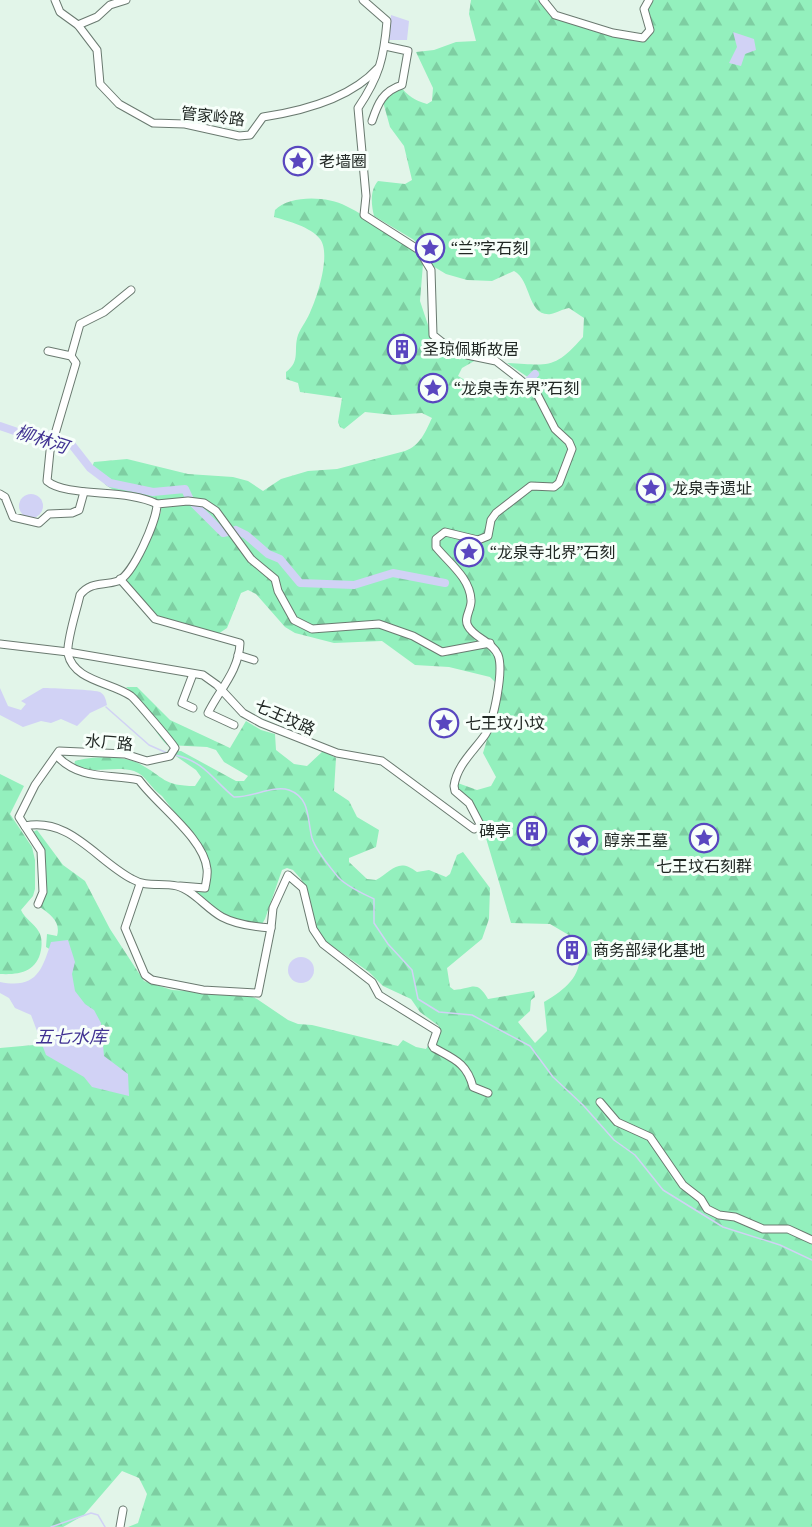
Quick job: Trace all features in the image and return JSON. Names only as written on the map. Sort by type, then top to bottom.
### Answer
[{"type":"street","name":"管家岭路","points":[[56,0],[60,12],[78,25],[97,50],[98,74],[102,90],[119,104],[161,125],[185,124],[239,136],[250,135],[263,117],[296,111],[356,88],[366,82],[380,66]]},
{"type":"street","points":[[78,25],[97,17],[110,4],[126,0]]},
{"type":"street","points":[[363,0],[387,21],[385,46],[375,84],[358,108],[366,196],[364,215],[419,250],[431,270],[433,335],[443,343],[467,355],[496,361],[518,378],[537,394],[555,429],[569,442],[572,449],[559,483],[554,486],[531,486],[496,513],[491,520],[488,536],[478,540],[445,532],[436,539],[436,547],[464,577],[471,597],[466,619],[469,628],[490,643]]},
{"type":"street","points":[[543,0],[555,15],[613,33],[643,38],[650,30],[644,9],[649,0]]},
{"type":"street","points":[[372,121],[376,107],[385,92],[402,85],[408,51],[385,46]]},
{"type":"street","points":[[71,356],[80,324],[104,312],[131,290]]},
{"type":"street","points":[[48,351],[71,356],[76,363],[50,451],[47,481],[84,492],[113,492],[157,504],[191,502],[210,506],[222,516],[251,559],[275,579],[278,591],[290,614],[300,624],[312,629],[379,624],[414,636],[442,651],[490,643]]},
{"type":"street","points":[[0,494],[5,497],[13,517],[29,523],[39,523],[49,514],[72,513],[78,510],[84,492]]},
{"type":"street","points":[[68,652],[80,595],[86,588],[120,579],[130,571],[146,540],[157,512],[157,504]]},
{"type":"street","points":[[120,579],[155,619],[165,624],[187,626],[237,640],[240,645],[238,655],[223,692],[218,693],[208,713],[234,724]]},
{"type":"street","name":"七王坟路","points":[[0,644],[68,652],[203,675],[243,713],[261,723],[317,746],[382,761],[474,829],[481,826],[469,803],[455,791],[454,786],[460,769],[486,734],[491,720],[500,679],[500,663],[490,643]]},
{"type":"street","name":"水厂路","points":[[57,756],[59,751],[125,754],[156,760],[170,756],[175,748],[172,741],[159,731],[133,697],[82,674],[73,665],[68,652]]},
{"type":"street","points":[[238,655],[254,660]]},
{"type":"street","points":[[193,708],[182,704],[194,674]]},
{"type":"street","points":[[25,826],[39,823],[55,826],[140,884],[205,888],[208,869],[200,848],[173,815],[139,780],[116,776],[86,775],[66,766],[57,756],[35,785],[20,816],[25,826],[41,851],[43,892],[38,904]]},
{"type":"street","points":[[140,884],[125,928],[145,975],[152,980],[203,990],[258,993],[273,908],[288,874],[303,888],[313,928],[323,944],[372,982],[380,995],[437,1031],[432,1045],[434,1048],[465,1066],[473,1087],[488,1093]]},
{"type":"street","points":[[178,886],[222,917],[249,927],[271,928]]},
{"type":"street","points":[[600,1102],[617,1122],[650,1137],[683,1185],[701,1199],[707,1209],[719,1215],[735,1216],[763,1229],[788,1229],[812,1240]]},
{"type":"street","points":[[120,1527],[123,1510]]},
{"type":"green space","points":[[471,0],[539,0],[549,14],[556,18],[646,41],[652,34],[648,8],[653,0],[812,0],[812,1527],[128,1527],[138,1523],[147,1494],[139,1478],[122,1471],[84,1515],[63,1527],[0,1527],[0,1048],[56,1043],[88,1021],[53,951],[46,947],[47,934],[57,936],[58,927],[51,916],[40,907],[41,869],[33,832],[37,830],[63,865],[85,881],[110,929],[144,981],[172,990],[244,994],[257,999],[298,1024],[312,1025],[398,1046],[403,1040],[426,1049],[439,1026],[420,1012],[411,999],[383,986],[369,972],[318,936],[312,920],[309,898],[301,879],[293,870],[287,868],[282,870],[265,919],[262,924],[257,925],[229,918],[184,888],[204,889],[201,860],[193,838],[162,796],[134,771],[82,769],[74,766],[75,761],[99,757],[125,759],[140,764],[164,780],[184,786],[195,786],[201,777],[196,770],[170,752],[181,751],[236,781],[244,781],[248,776],[224,762],[216,750],[207,747],[167,745],[138,700],[126,687],[137,687],[170,720],[230,748],[246,721],[261,730],[275,734],[276,750],[294,764],[307,766],[323,751],[336,758],[334,791],[349,801],[357,817],[379,830],[376,847],[349,858],[349,862],[367,879],[376,880],[400,866],[417,872],[429,870],[446,877],[450,874],[457,855],[463,852],[490,888],[489,919],[482,939],[447,968],[450,987],[454,990],[477,987],[488,999],[534,991],[535,997],[531,1000],[530,1011],[518,1022],[535,1043],[547,1031],[544,1002],[562,990],[574,978],[577,970],[579,941],[550,924],[511,923],[483,828],[455,782],[477,790],[491,786],[496,777],[483,753],[493,720],[498,685],[490,677],[449,667],[415,665],[382,641],[334,643],[295,633],[285,627],[256,594],[248,590],[241,593],[227,628],[218,634],[177,621],[155,618],[126,583],[161,512],[161,506],[142,496],[116,491],[100,479],[92,467],[94,462],[127,459],[188,474],[233,477],[248,481],[263,491],[281,479],[308,471],[337,469],[405,451],[422,438],[432,418],[422,413],[393,415],[365,412],[344,429],[338,422],[342,398],[300,392],[298,383],[286,379],[286,372],[294,364],[298,335],[317,295],[324,264],[323,245],[316,235],[299,225],[274,217],[275,210],[290,202],[319,199],[346,206],[417,253],[423,264],[420,301],[430,331],[476,360],[462,368],[458,376],[474,384],[529,388],[535,382],[507,363],[550,363],[565,355],[583,337],[584,318],[569,308],[551,314],[538,310],[524,282],[514,271],[492,281],[467,280],[446,274],[431,265],[414,240],[374,216],[372,197],[378,181],[405,184],[412,180],[404,146],[390,127],[382,98],[400,86],[418,101],[427,104],[432,101],[433,88],[416,52],[434,50],[456,42],[476,41],[469,14]]},
{"type":"green space","points":[[0,774],[24,786],[10,814],[32,847],[35,860],[35,889],[33,896],[21,910],[39,932],[42,943],[39,957],[31,968],[20,973],[7,974],[0,974]]},
{"type":"water","points":[[391,15],[409,21],[407,40],[389,40]]},
{"type":"water","points":[[733,32],[754,39],[756,50],[745,54],[741,66],[729,63],[737,47]]},
{"type":"water","points":[[31,494],[40,497],[43,506],[40,515],[31,518],[22,515],[19,506],[22,497]]},
{"type":"water","points":[[0,688],[8,706],[21,710],[26,704],[21,701],[43,688],[97,691],[104,696],[107,705],[90,713],[77,726],[61,719],[51,723],[41,721],[23,727],[0,715]]},
{"type":"water","name":"五七水库","points":[[68,940],[75,962],[72,974],[75,991],[85,1004],[94,1010],[101,1023],[104,1056],[128,1074],[129,1096],[92,1087],[84,1077],[46,1055],[31,1015],[15,1008],[9,998],[0,993],[0,982],[22,983],[36,975],[51,942]]},
{"type":"water","points":[[301,957],[310,961],[314,970],[310,979],[301,983],[292,979],[288,970],[292,961]]},
{"type":"waterway","points":[[528,381],[535,374]]},
{"type":"waterway","name":"柳林河","points":[[0,426],[35,438],[63,441],[72,445],[90,468],[110,483],[153,492],[185,489],[190,500],[223,533],[228,532]]},
{"type":"waterway","points":[[236,530],[246,535],[268,554],[280,559],[300,583],[354,585],[393,573],[445,583]]},
{"type":"waterway","points":[[106,707],[149,745],[167,753]]},
{"type":"waterway","points":[[175,755],[194,762],[234,797],[276,789],[289,790],[296,794],[305,804],[312,838],[324,859],[342,881],[374,899],[374,923],[388,944],[412,970],[418,999],[439,1012],[472,1015],[530,1046],[553,1077],[583,1105],[614,1140],[635,1155],[663,1190],[723,1227],[780,1245],[812,1260]]},
{"type":"waterway","points":[[51,1527],[91,1513],[98,1515],[105,1527]]},
{"type":"place","name":"老墙圈","points":[[298,161]]},
{"type":"place","name":"“兰”字石刻","points":[[430,248]]},
{"type":"place","name":"圣琼佩斯故居","points":[[402,349]]},
{"type":"place","name":"“龙泉寺东界”石刻","points":[[433,388]]},
{"type":"place","name":"龙泉寺遗址","points":[[651,488]]},
{"type":"place","name":"“龙泉寺北界”石刻","points":[[469,552]]},
{"type":"place","name":"七王坟小坟","points":[[444,723]]},
{"type":"place","name":"碑亭","points":[[532,831]]},
{"type":"place","name":"七王坟石刻群","points":[[704,838]]},
{"type":"place","name":"醇亲王墓","points":[[583,840]]},
{"type":"place","name":"商务部绿化基地","points":[[572,950]]}]
